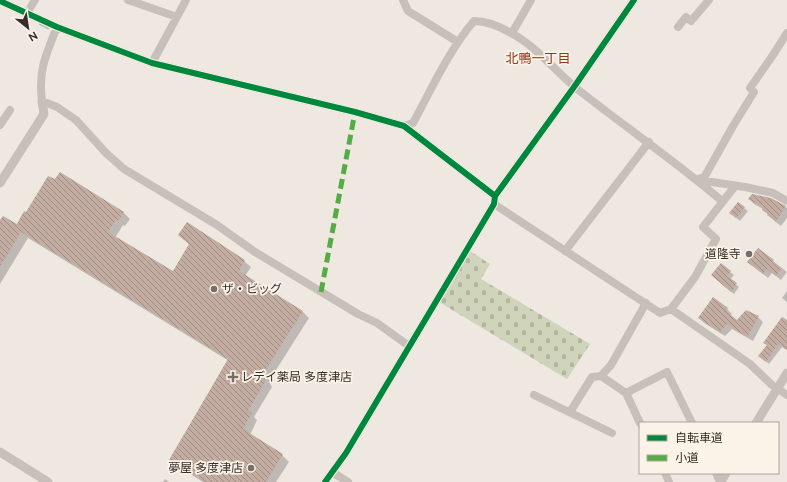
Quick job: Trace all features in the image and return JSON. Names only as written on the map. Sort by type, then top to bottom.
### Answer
[{"type":"street","points":[[27,13],[35,0]]},
{"type":"street","points":[[128,0],[177,17]]},
{"type":"street","points":[[152,63],[186,0]]},
{"type":"street","points":[[402,0],[408,11],[458,42]]},
{"type":"street","points":[[512,33],[531,0]]},
{"type":"street","points":[[324,482],[346,453],[494,200],[634,0]]},
{"type":"street","points":[[678,27],[686,17],[691,21],[709,0]]},
{"type":"street","points":[[0,1],[58,27],[152,63],[355,112],[404,126],[494,200],[565,251],[660,313],[671,309],[695,277],[716,239],[703,227],[735,186]]},
{"type":"street","points":[[404,126],[413,123],[458,42],[474,21],[488,22],[512,33],[545,59],[574,87],[649,142],[722,201]]},
{"type":"street","points":[[0,183],[44,114],[41,75],[43,63],[58,27]]},
{"type":"street","points":[[697,180],[705,176],[754,92],[750,88],[787,33]]},
{"type":"street","points":[[42,101],[57,107],[76,120],[106,153],[124,169],[217,225],[255,252],[358,314],[376,323],[409,346]]},
{"type":"street","points":[[0,125],[10,110]]},
{"type":"street","points":[[565,251],[649,142]]},
{"type":"street","points":[[697,180],[735,186],[745,186],[773,193],[787,201]]},
{"type":"street","points":[[601,376],[611,365],[646,303]]},
{"type":"street","points":[[671,309],[750,364],[772,385],[787,395]]},
{"type":"street","points":[[626,393],[667,372],[692,422]]},
{"type":"street","points":[[757,422],[787,373]]},
{"type":"street","points":[[570,412],[592,377],[601,376],[626,393],[640,422]]},
{"type":"street","points":[[534,395],[612,433]]},
{"type":"street","points":[[0,452],[48,482]]},
{"type":"street","points":[[332,472],[348,482]]},
{"type":"green space","points":[[470,251],[490,264],[481,279],[590,344],[567,379],[439,302]]},
{"type":"building","points":[[60,172],[124,212],[118,221],[116,220],[108,232],[173,271],[189,244],[178,235],[187,222],[245,260],[239,271],[303,311],[263,374],[266,380],[248,411],[252,413],[243,429],[283,454],[266,482],[205,482],[169,460],[228,359],[21,232],[0,267],[0,220],[3,216],[17,224],[48,176],[55,179]]},
{"type":"building","points":[[752,194],[771,198],[786,206],[776,221],[762,210],[763,207],[748,199]]},
{"type":"building","points":[[738,202],[745,207],[736,218],[729,213]]},
{"type":"building","points":[[758,248],[774,260],[772,262],[781,269],[776,276],[767,269],[763,274],[747,262]]},
{"type":"building","points":[[721,263],[731,271],[727,276],[737,283],[731,292],[711,275]]},
{"type":"building","points":[[713,297],[728,308],[726,311],[737,320],[746,310],[759,316],[747,337],[727,324],[720,332],[698,318]]},
{"type":"building","points":[[782,317],[787,320],[787,350],[778,344],[766,362],[758,356],[767,345],[763,343]]},
{"type":"waterway","points":[[40,24],[48,28]]},
{"type":"marked path","points":[[321,292],[355,112]]},
{"type":"cycle path","points":[[325,482],[346,453],[494,204],[495,196],[574,87],[634,0]]},
{"type":"cycle path","points":[[0,1],[57,27],[152,63],[355,112],[404,126],[495,196]]},
{"type":"place","name":"道隆寺","points":[[749,254]]},
{"type":"place","name":"ザ・ビッグ","points":[[214,289]]},
{"type":"place","name":"レデイ薬局 多度津店","points":[[233,377]]},
{"type":"place","name":"夢屋 多度津店","points":[[251,468]]},
{"type":"district","name":"北鴨一丁目","points":[[538,58]]}]
